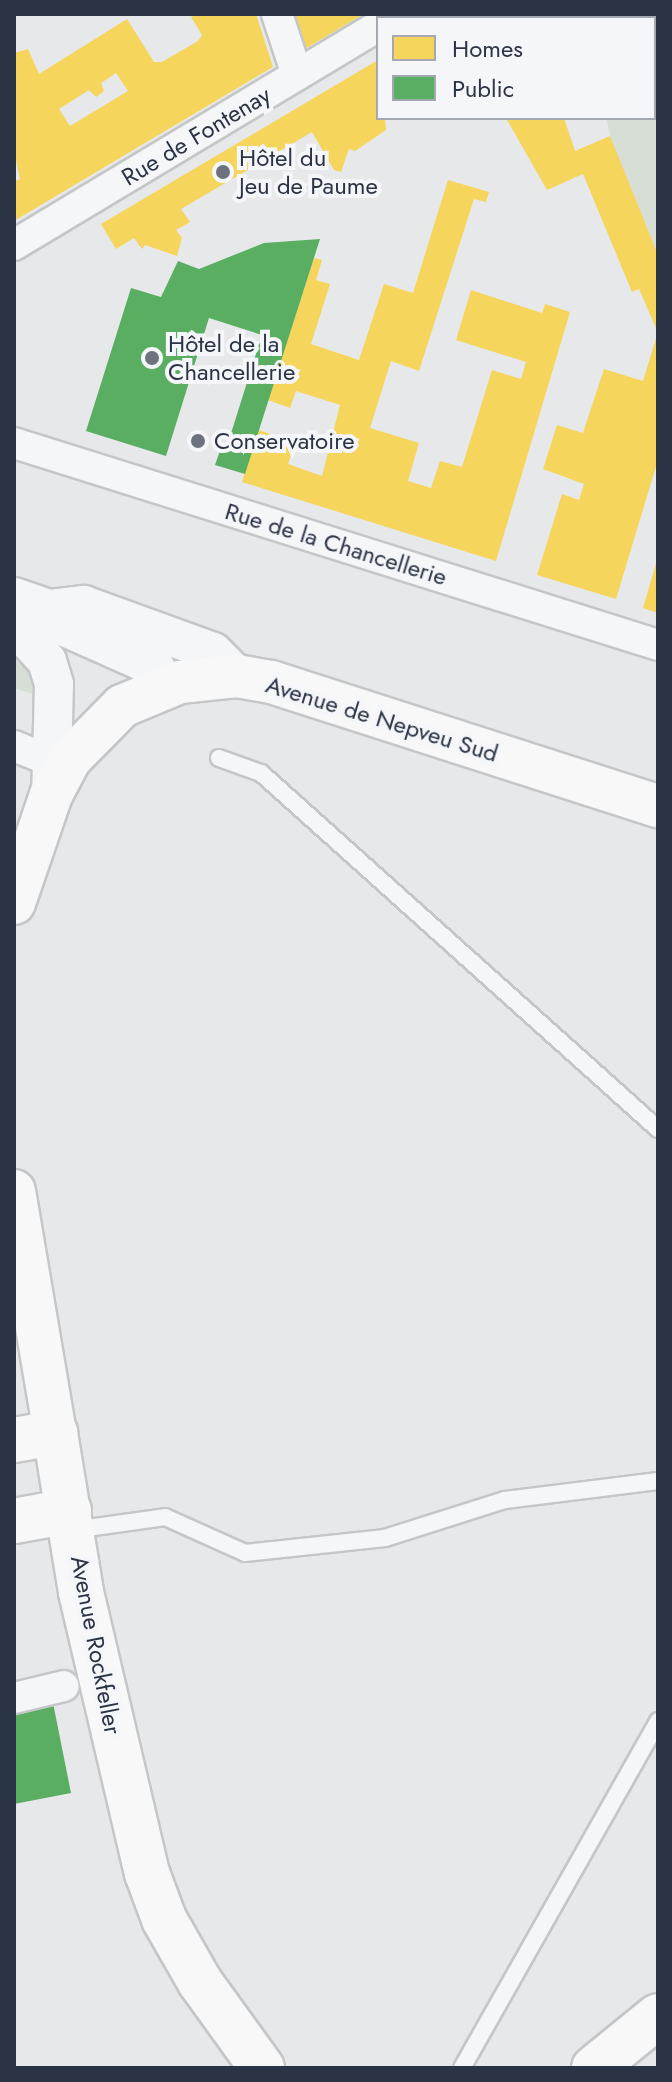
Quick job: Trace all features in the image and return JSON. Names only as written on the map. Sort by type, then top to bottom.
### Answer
[{"type":"main road","name":"Avenue de Nepveu Sud","points":[[38,767],[89,736],[122,706],[163,686],[237,676],[271,682],[658,806]]},
{"type":"main road","points":[[14,903],[38,767]]},
{"type":"main road","name":"Avenue Rockfeller","points":[[14,1191],[35,1437],[71,1520],[86,1613],[147,1873],[164,1919],[200,1982],[262,2068]]},
{"type":"main road","points":[[14,1521],[71,1520]]},
{"type":"main road","points":[[594,2068],[658,2016]]},
{"type":"street","points":[[277,14],[297,75]]},
{"type":"street","name":"Rue de Fontenay","points":[[14,245],[376,27]]},
{"type":"street","name":"Rue de la Chancellerie","points":[[14,443],[658,645]]},
{"type":"street","points":[[31,603],[84,605],[213,652],[237,676]]},
{"type":"street","points":[[31,603],[67,628],[155,667],[163,686]]},
{"type":"street","points":[[14,625],[47,661],[54,684],[38,767]]},
{"type":"street","points":[[14,1698],[64,1686]]},
{"type":"lane","points":[[219,758],[261,773],[658,1129]]},
{"type":"lane","points":[[71,1520],[165,1517],[245,1553],[385,1538],[505,1500],[658,1481]]},
{"type":"lane","points":[[462,2068],[658,1721]]},
{"type":"shaded area","points":[[581,14],[658,14],[658,255],[616,158],[606,120],[656,120],[656,16]]},
{"type":"shaded area","points":[[14,659],[32,674],[39,696],[14,688]]},
{"type":"building: Homes","points":[[199,14],[256,14],[273,67],[14,221],[14,181],[20,179],[14,151],[14,53],[28,49],[39,74],[127,19],[154,62],[162,62],[198,41],[202,35],[191,17]],"holes":[[[116,73],[128,91],[70,126],[59,109],[89,90],[96,97],[104,91],[101,83]]]},
{"type":"building: Homes","points":[[292,14],[364,14],[303,50]]},
{"type":"building: Homes","points":[[453,14],[541,14],[494,16],[450,16]]},
{"type":"building: Homes","points":[[376,61],[376,120],[385,120],[386,130],[355,151],[349,149],[341,172],[334,170],[312,132],[181,209],[190,222],[176,230],[182,238],[177,256],[145,245],[142,249],[134,238],[116,249],[101,224]]},
{"type":"building: Homes","points":[[507,120],[565,120],[575,151],[610,136],[658,255],[658,333],[639,289],[632,292],[583,174],[547,190]]},
{"type":"building: Homes","points":[[448,180],[489,192],[486,202],[474,199],[419,371],[391,361],[370,428],[419,443],[408,481],[431,488],[440,461],[462,467],[492,370],[521,379],[526,362],[456,340],[471,290],[542,313],[545,304],[570,312],[496,561],[242,482],[258,430],[295,442],[288,464],[322,476],[340,405],[296,391],[290,408],[268,400],[314,258],[322,260],[316,280],[330,284],[311,344],[359,360],[384,284],[413,293]]},
{"type":"building: Homes","points":[[657,335],[658,460],[616,599],[537,575],[562,494],[579,500],[584,484],[543,469],[557,425],[583,433],[604,369],[643,381]]},
{"type":"building: Homes","points":[[658,560],[658,613],[643,608]]},
{"type":"building: Public","name":"Hôtel de la Chancellerie","points":[[320,239],[245,474],[215,465],[222,445],[227,446],[262,335],[209,318],[166,456],[86,431],[131,288],[161,297],[178,261],[199,269],[264,243]]},
{"type":"building: Public","points":[[53,1703],[71,1793],[14,1804],[14,1711]]},
{"type":"place","name":"Hôtel du Jeu de Paume","points":[[223,172]]},
{"type":"place","name":"Hôtel de la Chancellerie","points":[[152,358]]},
{"type":"place","name":"Conservatoire","points":[[198,441]]}]
